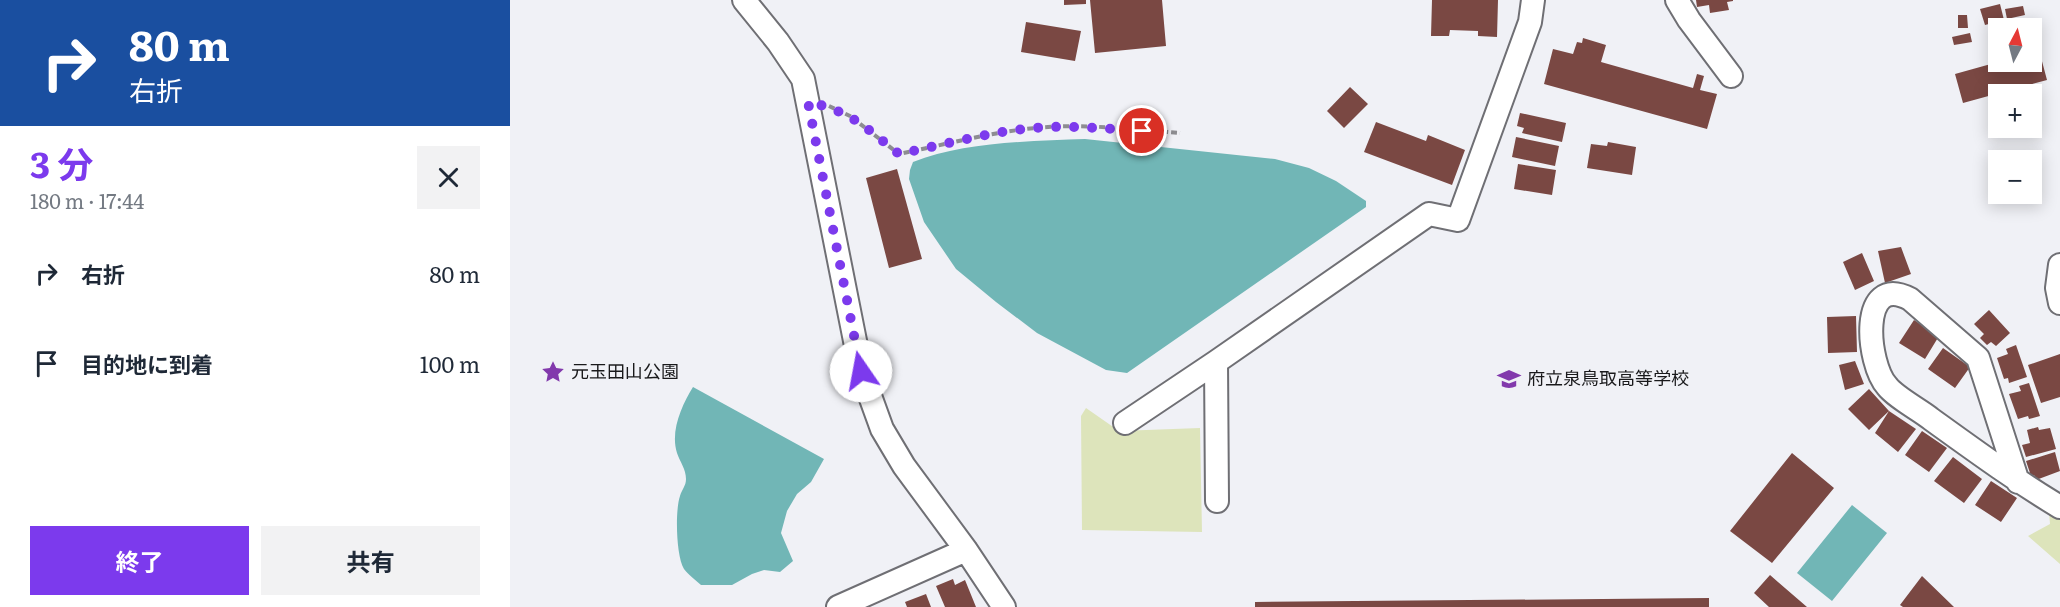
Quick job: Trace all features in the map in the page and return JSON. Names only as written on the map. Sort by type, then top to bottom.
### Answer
[{"type":"street","points":[[744,0],[778,42],[803,79],[861,371],[882,429],[904,466],[966,550],[1004,607]]},
{"type":"street","points":[[1125,423],[1429,214],[1458,220],[1530,22],[1533,0]]},
{"type":"street","points":[[1677,0],[1689,20],[1731,76]]},
{"type":"street","points":[[2060,265],[2057,288],[2060,303]]},
{"type":"street","points":[[2018,482],[1978,358],[1910,299],[1896,294],[1881,299],[1873,311],[1872,356],[1887,386],[2018,482],[2060,507]]},
{"type":"street","points":[[1216,362],[1217,501]]},
{"type":"street","points":[[838,607],[966,550]]},
{"type":"path","points":[[808,102],[830,107],[850,116],[899,154],[990,135],[1047,127],[1180,133]]},
{"type":"green space","points":[[1086,408],[1119,431],[1200,428],[1202,532],[1082,530],[1081,416]]},
{"type":"green space","points":[[2049,512],[2060,520],[2060,564],[2028,536],[2050,524]]},
{"type":"water","points":[[1085,139],[1275,159],[1309,168],[1336,181],[1366,201],[1366,207],[1127,373],[1106,370],[1037,333],[956,269],[924,222],[909,179],[913,162],[954,150],[998,144]]},
{"type":"water","points":[[693,387],[824,459],[811,482],[797,494],[787,511],[781,533],[793,561],[780,572],[764,570],[732,585],[701,585],[684,569],[681,563],[678,544],[678,503],[686,475],[677,453],[675,436],[681,410]]},
{"type":"water","points":[[1852,505],[1887,533],[1832,601],[1797,573]]},
{"type":"building","points":[[1064,0],[1086,0],[1086,4],[1064,5]]},
{"type":"building","points":[[1090,0],[1162,0],[1166,46],[1095,53]]},
{"type":"building","points":[[1432,0],[1498,0],[1497,37],[1478,36],[1478,31],[1450,30],[1449,36],[1431,36]]},
{"type":"building","points":[[1696,0],[1733,1],[1727,2],[1729,10],[1710,13],[1709,5],[1697,7]]},
{"type":"building","points":[[2000,4],[2004,18],[1988,18],[1988,24],[1985,25],[1980,9]]},
{"type":"building","points":[[2023,6],[2025,15],[2007,18],[2005,9]]},
{"type":"building","points":[[1958,15],[1967,15],[1968,28],[1958,28]]},
{"type":"building","points":[[1026,22],[1081,31],[1075,61],[1021,52]]},
{"type":"building","points":[[1970,33],[1972,42],[1954,45],[1952,37]]},
{"type":"building","points":[[1583,38],[1606,45],[1601,62],[1693,88],[1697,74],[1704,76],[1700,90],[1717,94],[1707,129],[1544,84],[1553,49],[1573,54],[1577,42],[1582,43]]},
{"type":"building","points":[[2042,61],[2047,80],[2032,84],[1988,84],[1988,96],[1963,103],[1955,74],[1988,65],[1988,72],[2042,72]]},
{"type":"building","points":[[1350,87],[1368,104],[1344,128],[1327,111]]},
{"type":"building","points":[[1520,113],[1566,123],[1562,142],[1522,133],[1524,128],[1517,126]]},
{"type":"building","points":[[1376,122],[1426,141],[1428,135],[1465,150],[1452,185],[1364,152]]},
{"type":"building","points":[[1516,137],[1559,146],[1555,166],[1512,157]]},
{"type":"building","points":[[1608,142],[1636,147],[1632,175],[1587,168],[1591,144],[1607,146]]},
{"type":"building","points":[[1518,164],[1556,170],[1552,195],[1514,189]]},
{"type":"building","points":[[897,169],[922,259],[889,268],[866,178]]},
{"type":"building","points":[[1901,247],[1911,274],[1885,283],[1878,251]]},
{"type":"building","points":[[1862,253],[1874,281],[1855,290],[1843,262]]},
{"type":"building","points":[[1989,310],[2010,333],[1996,346],[1991,342],[1987,345],[1980,338],[1984,334],[1974,324]]},
{"type":"building","points":[[1856,316],[1857,352],[1828,353],[1827,317]]},
{"type":"building","points":[[1914,320],[1939,336],[1925,359],[1899,343]]},
{"type":"building","points":[[2016,345],[2027,377],[2009,383],[2008,378],[2004,379],[1997,358],[2008,354],[2006,349]]},
{"type":"building","points":[[1943,348],[1970,367],[1955,388],[1928,369]]},
{"type":"building","points":[[2060,354],[2060,397],[2041,403],[2028,365]]},
{"type":"building","points":[[1855,361],[1864,384],[1845,390],[1839,365]]},
{"type":"building","points":[[2029,383],[2040,416],[2018,419],[2009,394],[2021,391],[2019,386]]},
{"type":"building","points":[[1869,389],[1889,411],[1869,430],[1848,409]]},
{"type":"building","points":[[1889,411],[1916,429],[1898,452],[1875,433]]},
{"type":"building","points":[[2038,427],[2039,430],[2050,428],[2056,449],[2026,457],[2022,445],[2030,443],[2027,430]]},
{"type":"building","points":[[1922,431],[1947,448],[1929,472],[1905,455]]},
{"type":"building","points":[[2055,452],[2060,471],[2036,480],[2034,475],[2031,476],[2026,461]]},
{"type":"building","points":[[1792,453],[1834,488],[1772,563],[1730,531]]},
{"type":"building","points":[[1953,457],[1982,479],[1964,503],[1934,481]]},
{"type":"building","points":[[1991,481],[2017,498],[2001,522],[1975,505]]},
{"type":"building","points":[[1770,575],[1807,607],[1769,607],[1754,593]]},
{"type":"building","points":[[1922,576],[1954,607],[1903,607],[1900,605]]},
{"type":"building","points":[[953,579],[955,585],[965,580],[976,607],[945,607],[936,586]]},
{"type":"building","points":[[926,594],[931,607],[907,607],[905,602]]},
{"type":"building","points":[[1709,598],[1709,607],[1255,607],[1255,602]]},
{"type":"place","name":"元玉田山公園","points":[[553,372]]},
{"type":"place","name":"府立泉鳥取高等学校","points":[[1509,379]]},
{"type":"route","points":[[861,371],[808,102],[830,107],[850,116],[899,154],[990,135],[1047,127],[1142,131]]}]
